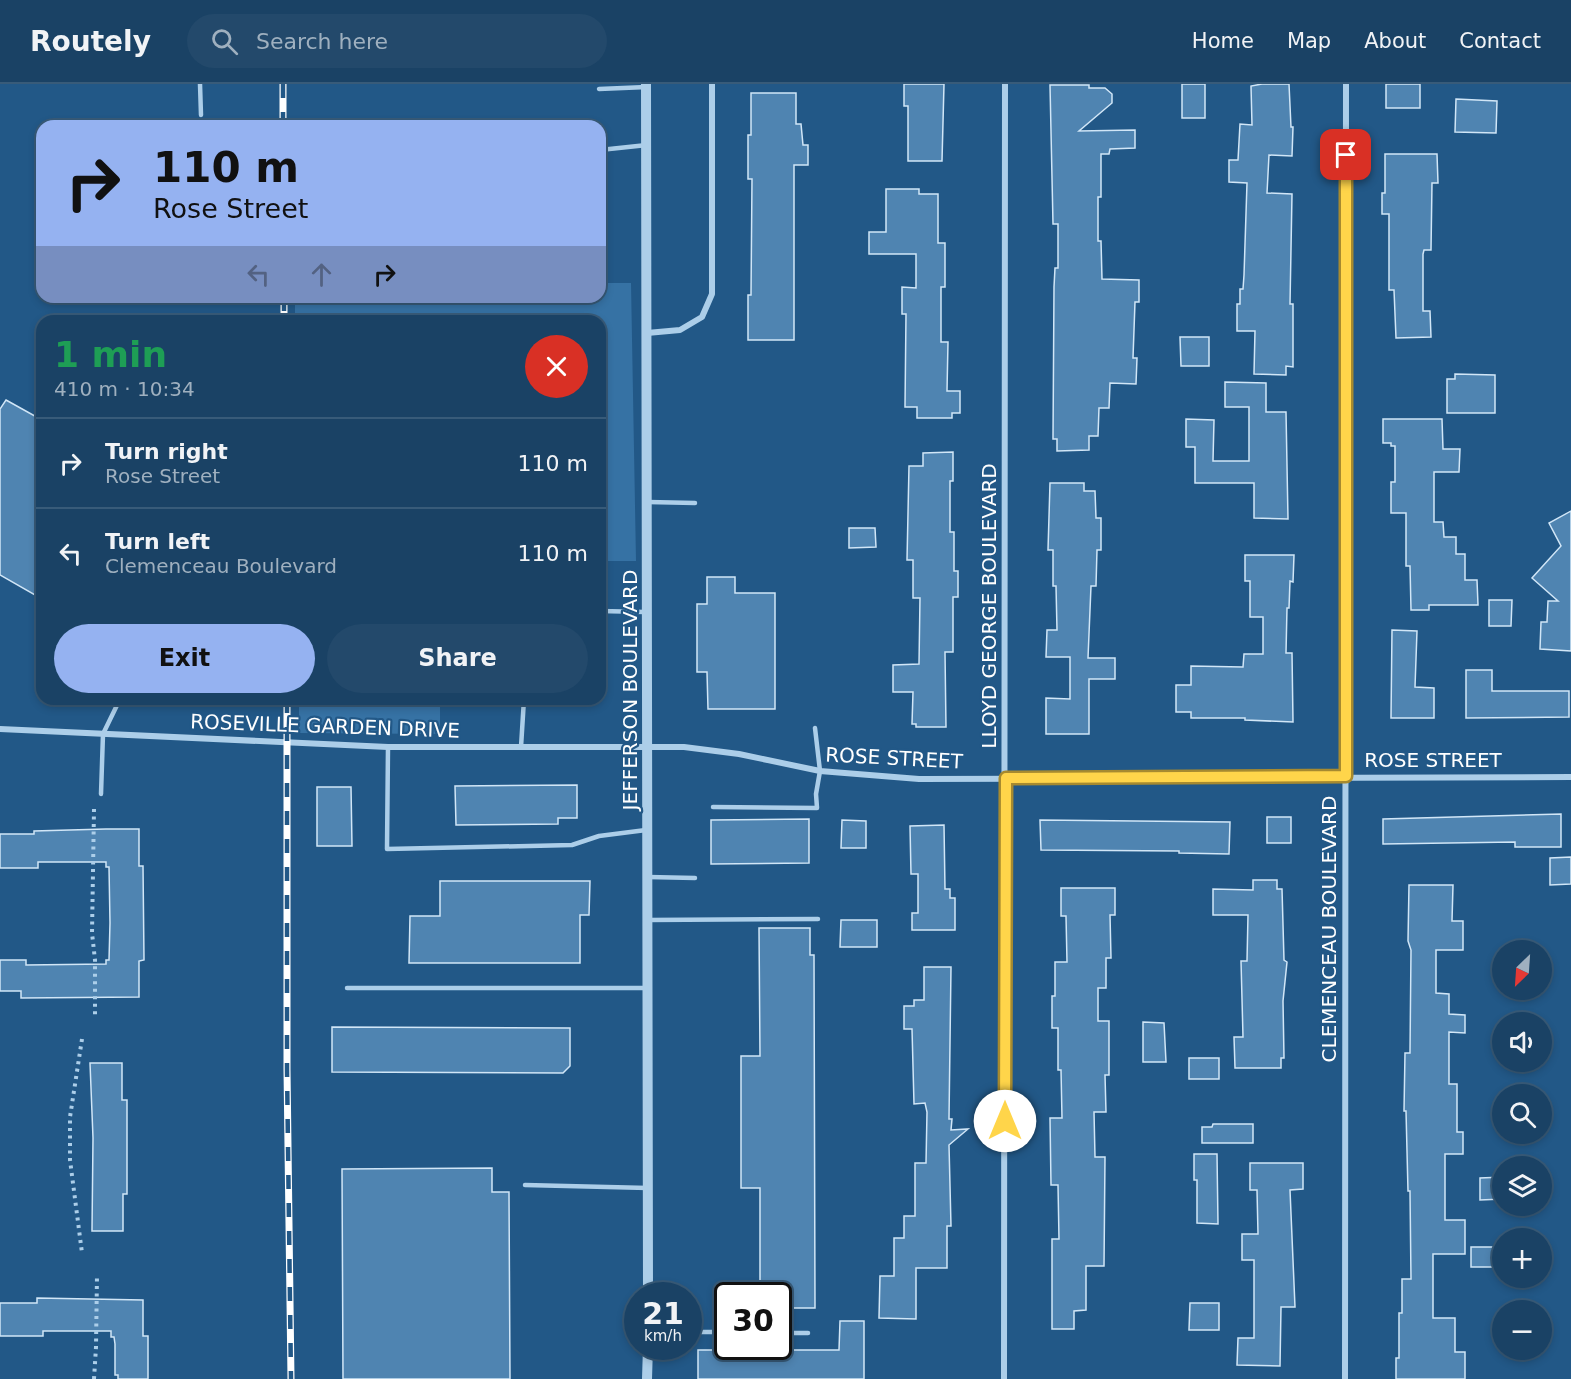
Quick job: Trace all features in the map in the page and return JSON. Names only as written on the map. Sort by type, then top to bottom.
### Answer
[{"type":"street","points":[[647,333],[680,330],[702,317],[712,294],[712,84]]},
{"type":"street","name":"LLOYD GEORGE BOULEVARD","points":[[1004,1379],[1005,84]]},
{"type":"street","name":"CLEMENCEAU BOULEVARD","points":[[1345,1379],[1347,84]]},
{"type":"street","name":"JEFFERSON BOULEVARD","points":[[646,85],[649,748],[648,1282]]},
{"type":"street","name":"ROSEVILLE GARDEN DRIVE","points":[[0,729],[388,747],[649,748]]},
{"type":"street","name":"ROSE STREET","points":[[649,748],[684,747],[739,754],[820,771],[919,778],[1571,777]]},
{"type":"street","points":[[647,1379],[648,1360]]},
{"type":"lane","points":[[200,84],[201,115]]},
{"type":"lane","points":[[599,89],[646,85]]},
{"type":"lane","points":[[606,149],[647,145]]},
{"type":"lane","points":[[648,502],[695,503]]},
{"type":"lane","points":[[606,611],[648,612]]},
{"type":"lane","points":[[101,794],[103,734],[117,705]]},
{"type":"lane","points":[[521,747],[524,705]]},
{"type":"lane","points":[[712,807],[817,808],[816,794],[820,771],[815,728]]},
{"type":"lane","points":[[388,747],[387,849],[572,845],[599,836],[648,830]]},
{"type":"lane","points":[[648,877],[695,878]]},
{"type":"lane","points":[[648,920],[818,919]]},
{"type":"lane","points":[[347,988],[648,988]]},
{"type":"lane","points":[[525,1185],[648,1188]]},
{"type":"lane","points":[[792,1333],[808,1333]]},
{"type":"path","points":[[94,808],[92,933],[95,960],[95,1017]]},
{"type":"path","points":[[82,1039],[70,1117],[70,1160],[82,1253]]},
{"type":"path","points":[[94,1379],[97,1275]]},
{"type":"shaded area","points":[[606,283],[631,283],[636,561],[606,561],[606,315],[295,315],[295,303],[606,303]]},
{"type":"shaded area","points":[[299,705],[440,705],[440,734],[299,733]]},
{"type":"building","points":[[904,84],[944,84],[942,161],[908,161],[908,106],[904,106]]},
{"type":"building","points":[[1182,84],[1205,84],[1205,118],[1182,118]]},
{"type":"building","points":[[1289,84],[1291,127],[1293,127],[1292,156],[1269,155],[1267,193],[1292,194],[1290,304],[1293,304],[1293,367],[1286,366],[1286,375],[1254,374],[1255,331],[1237,331],[1237,304],[1240,304],[1240,289],[1243,289],[1244,275],[1247,183],[1229,182],[1229,160],[1238,160],[1240,124],[1252,125],[1251,86]]},
{"type":"building","points":[[1386,84],[1420,84],[1420,108],[1386,108]]},
{"type":"building","points":[[1050,85],[1089,85],[1089,88],[1105,88],[1112,94],[1112,103],[1079,131],[1135,130],[1135,148],[1110,149],[1109,154],[1101,154],[1098,241],[1101,241],[1102,279],[1139,280],[1139,302],[1135,302],[1133,358],[1137,358],[1136,384],[1110,383],[1109,408],[1099,408],[1098,436],[1089,436],[1089,450],[1057,451],[1057,439],[1053,439],[1054,287],[1055,268],[1058,268],[1058,224],[1053,224]]},
{"type":"building","points":[[751,93],[796,93],[796,124],[801,124],[803,145],[808,145],[808,165],[794,165],[794,340],[748,340],[748,295],[751,295],[752,179],[748,179],[748,135],[751,135]]},
{"type":"building","points":[[1456,99],[1497,101],[1496,133],[1455,132]]},
{"type":"building","points":[[1385,154],[1437,154],[1438,183],[1432,183],[1431,250],[1424,250],[1423,254],[1423,311],[1430,311],[1431,337],[1396,338],[1394,290],[1389,290],[1389,214],[1382,214],[1382,193],[1385,193]]},
{"type":"building","points":[[886,189],[919,189],[919,194],[938,194],[938,243],[945,243],[945,287],[941,287],[941,342],[948,342],[947,391],[960,391],[960,413],[952,413],[952,418],[917,418],[917,407],[905,407],[906,314],[902,314],[902,287],[916,288],[916,254],[869,254],[869,232],[886,232]]},
{"type":"building","points":[[1180,337],[1209,337],[1209,366],[1181,366]]},
{"type":"building","points":[[1455,374],[1495,375],[1495,413],[1447,413],[1447,379],[1455,379]]},
{"type":"building","points":[[1225,382],[1266,383],[1266,412],[1286,412],[1288,519],[1254,518],[1254,483],[1195,483],[1195,447],[1186,447],[1186,419],[1214,420],[1213,461],[1249,461],[1249,407],[1225,407]]},
{"type":"building","points":[[6,400],[36,417],[36,596],[0,575],[0,409]]},
{"type":"building","points":[[1383,419],[1442,419],[1443,449],[1460,449],[1459,472],[1434,472],[1434,522],[1443,522],[1444,537],[1456,537],[1456,554],[1465,554],[1465,580],[1477,580],[1478,605],[1429,605],[1429,610],[1411,610],[1410,566],[1406,566],[1406,513],[1391,513],[1391,482],[1395,482],[1395,446],[1391,446],[1391,443],[1383,443]]},
{"type":"building","points":[[953,452],[953,481],[950,481],[950,532],[954,532],[954,571],[958,571],[958,597],[953,597],[953,652],[945,652],[946,727],[916,727],[916,724],[912,724],[913,692],[893,692],[893,665],[919,664],[920,598],[913,598],[913,560],[907,560],[909,466],[923,466],[923,453]]},
{"type":"building","points":[[1050,483],[1084,483],[1084,491],[1095,491],[1096,518],[1101,518],[1101,550],[1097,550],[1096,586],[1091,586],[1088,658],[1115,658],[1115,679],[1089,679],[1089,734],[1046,734],[1046,698],[1070,699],[1070,657],[1046,657],[1047,630],[1057,630],[1053,550],[1048,550]]},
{"type":"building","points":[[1571,511],[1571,651],[1540,649],[1541,622],[1547,622],[1548,601],[1558,601],[1532,578],[1561,546],[1549,523]]},
{"type":"building","points":[[849,528],[875,528],[876,547],[849,548]]},
{"type":"building","points":[[1245,555],[1294,555],[1293,582],[1290,581],[1289,608],[1287,608],[1286,653],[1292,653],[1293,722],[1245,720],[1245,718],[1191,718],[1191,712],[1176,712],[1176,685],[1191,685],[1191,666],[1243,667],[1244,654],[1263,654],[1263,617],[1250,617],[1250,581],[1245,581]]},
{"type":"building","points":[[707,577],[735,577],[735,593],[775,593],[775,709],[708,709],[707,672],[697,672],[697,604],[707,604]]},
{"type":"building","points":[[1489,600],[1512,600],[1511,626],[1489,626]]},
{"type":"building","points":[[1392,630],[1417,631],[1415,687],[1434,688],[1434,718],[1391,718]]},
{"type":"building","points":[[1466,670],[1492,670],[1492,691],[1569,691],[1569,717],[1466,718]]},
{"type":"building","points":[[577,785],[577,818],[558,818],[558,824],[456,825],[455,786]]},
{"type":"building","points":[[317,787],[351,787],[352,846],[317,846]]},
{"type":"building","points":[[1561,814],[1561,847],[1515,847],[1515,842],[1383,844],[1383,819]]},
{"type":"building","points":[[1267,817],[1291,817],[1291,843],[1267,843]]},
{"type":"building","points":[[809,819],[809,863],[711,864],[711,820]]},
{"type":"building","points":[[842,820],[866,821],[866,848],[841,848]]},
{"type":"building","points":[[1040,820],[1230,822],[1229,854],[1179,853],[1179,851],[1041,850]]},
{"type":"building","points":[[944,825],[945,889],[950,889],[950,898],[955,898],[955,930],[912,930],[912,913],[918,913],[918,874],[911,874],[910,826]]},
{"type":"building","points":[[139,829],[139,866],[143,866],[144,960],[139,961],[139,997],[21,998],[21,991],[0,991],[0,960],[26,960],[26,965],[106,964],[106,960],[109,960],[110,923],[109,867],[106,867],[106,862],[38,862],[38,868],[0,868],[0,834]]},
{"type":"building","points":[[1571,857],[1571,884],[1550,885],[1550,858]]},
{"type":"building","points":[[1253,880],[1277,880],[1277,889],[1282,889],[1284,960],[1287,962],[1283,1001],[1284,1058],[1281,1058],[1281,1068],[1235,1068],[1234,1037],[1243,1037],[1241,961],[1247,961],[1248,915],[1213,915],[1213,889],[1253,890]]},
{"type":"building","points":[[440,881],[590,881],[589,915],[580,915],[580,963],[409,963],[410,916],[440,916]]},
{"type":"building","points":[[1409,885],[1453,885],[1452,921],[1463,921],[1463,950],[1436,950],[1436,993],[1449,994],[1449,1014],[1465,1015],[1465,1033],[1449,1032],[1449,1084],[1457,1084],[1457,1132],[1463,1132],[1463,1154],[1445,1154],[1445,1220],[1465,1220],[1465,1254],[1433,1254],[1433,1318],[1455,1318],[1455,1352],[1465,1352],[1465,1379],[1396,1379],[1396,1358],[1399,1358],[1399,1313],[1402,1313],[1402,1279],[1411,1279],[1410,1191],[1408,1191],[1406,1111],[1404,1111],[1405,1053],[1410,1053]]},
{"type":"building","points":[[1061,888],[1115,888],[1115,915],[1110,915],[1111,958],[1106,958],[1106,988],[1098,988],[1098,1021],[1109,1021],[1109,1075],[1105,1075],[1106,1112],[1094,1112],[1095,1157],[1105,1157],[1104,1266],[1086,1266],[1086,1310],[1074,1311],[1074,1329],[1052,1329],[1052,1239],[1059,1239],[1058,1185],[1051,1185],[1050,1118],[1062,1118],[1061,1070],[1058,1070],[1058,1028],[1052,1028],[1052,996],[1055,996],[1055,962],[1067,962],[1066,916],[1061,916]]},
{"type":"building","points":[[841,920],[877,920],[877,947],[840,947]]},
{"type":"building","points":[[759,928],[810,928],[810,955],[814,955],[815,1308],[792,1308],[792,1282],[760,1282],[760,1188],[741,1188],[741,1056],[760,1056]]},
{"type":"building","points":[[924,967],[951,967],[949,1119],[952,1119],[951,1130],[968,1129],[949,1145],[951,1226],[947,1226],[947,1268],[916,1268],[916,1319],[879,1318],[880,1276],[894,1276],[894,1238],[904,1238],[904,1216],[915,1216],[915,1163],[926,1163],[927,1112],[925,1103],[914,1104],[912,1029],[904,1029],[904,1006],[914,1006],[914,1000],[924,1000]]},
{"type":"building","points":[[1143,1022],[1164,1023],[1166,1062],[1143,1062]]},
{"type":"building","points":[[332,1027],[570,1028],[570,1066],[563,1073],[332,1072]]},
{"type":"building","points":[[1189,1058],[1219,1058],[1219,1079],[1189,1079]]},
{"type":"building","points":[[90,1063],[122,1063],[122,1100],[127,1100],[127,1194],[123,1194],[123,1231],[92,1231],[93,1138]]},
{"type":"building","points":[[1213,1124],[1253,1124],[1253,1143],[1202,1143],[1202,1127],[1212,1127]]},
{"type":"building","points":[[1194,1154],[1217,1154],[1218,1224],[1197,1223],[1197,1180],[1194,1180]]},
{"type":"building","points":[[1250,1163],[1303,1163],[1303,1189],[1290,1190],[1295,1307],[1281,1307],[1280,1366],[1237,1365],[1238,1338],[1254,1338],[1254,1260],[1242,1260],[1242,1234],[1258,1234],[1257,1190],[1250,1190]]},
{"type":"building","points":[[492,1168],[492,1192],[509,1192],[510,1379],[343,1379],[342,1169]]},
{"type":"building","points":[[1492,1177],[1492,1199],[1480,1200],[1480,1178]]},
{"type":"building","points":[[1471,1247],[1492,1247],[1492,1267],[1471,1267]]},
{"type":"building","points":[[37,1298],[143,1300],[143,1336],[148,1336],[148,1379],[118,1379],[118,1375],[115,1375],[115,1344],[111,1331],[43,1331],[43,1336],[0,1336],[0,1303],[37,1303]]},
{"type":"building","points":[[1190,1303],[1219,1303],[1219,1330],[1189,1330]]},
{"type":"building","points":[[840,1321],[864,1321],[864,1379],[698,1379],[698,1360],[702,1360],[702,1350],[714,1350],[714,1360],[792,1360],[792,1350],[839,1350]]},
{"type":"railway","points":[[283,84],[283,120]]},
{"type":"railway","points":[[284,303],[284,315]]},
{"type":"railway","points":[[287,705],[287,1069],[291,1379]]},
{"type":"route","points":[[1005,1121],[1006,778],[1346,776],[1346,155]]}]
